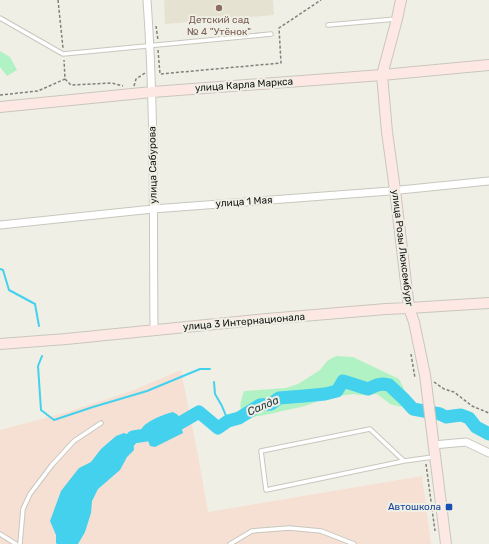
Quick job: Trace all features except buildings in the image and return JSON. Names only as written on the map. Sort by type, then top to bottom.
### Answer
[{"type":"street","name":"улица Сабурова","points":[[147,0],[154,46],[152,92],[154,330]]},
{"type":"street","name":"улица Розы Люксембург","points":[[401,0],[382,75],[387,132],[409,308],[414,322],[425,375],[433,445],[430,457],[446,544]]},
{"type":"street","name":"улица Карла Маркса","points":[[0,107],[134,93],[382,75],[489,65]]},
{"type":"street","name":"улица 1 Мая","points":[[0,225],[153,209],[489,181]]},
{"type":"street","name":"улица 3 Интернационала","points":[[0,344],[386,309],[489,303]]},
{"type":"street","points":[[433,445],[466,442],[489,453]]},
{"type":"lane","points":[[0,18],[64,54],[270,34]]},
{"type":"lane","points":[[328,26],[397,19]]},
{"type":"lane","points":[[20,544],[23,509],[30,494],[52,465],[74,442],[101,423]]},
{"type":"lane","points":[[404,461],[370,429],[261,451],[266,490],[404,461],[430,457]]},
{"type":"lane","points":[[230,544],[252,531],[289,528],[321,531],[354,544]]},
{"type":"lane","points":[[0,534],[16,544]]},
{"type":"path","points":[[58,0],[64,54],[65,80],[71,85],[112,83],[134,89],[134,93]]},
{"type":"path","points":[[156,23],[154,46],[160,74],[281,63],[279,28],[321,0]]},
{"type":"path","points":[[0,95],[38,91],[65,80]]},
{"type":"path","points":[[425,375],[444,390],[454,392],[472,406],[489,414]]},
{"type":"path","points":[[430,457],[436,536]]},
{"type":"shaded area","name":"Детский сад № 4 \"Утёнок\"","points":[[164,0],[273,0],[274,15],[165,24]]},
{"type":"shaded area","points":[[181,370],[208,512],[422,476],[431,544],[0,544],[0,430],[64,413],[134,390]]},
{"type":"green space","points":[[0,51],[10,57],[17,70],[7,76],[0,67]]},
{"type":"green space","points":[[336,356],[353,357],[399,379],[405,391],[401,407],[390,404],[377,394],[353,394],[327,398],[305,406],[265,415],[246,418],[243,415],[240,405],[244,391],[286,388],[298,384],[320,370],[327,361]]},
{"type":"water","points":[[173,412],[178,415],[183,433],[155,447],[150,446],[146,435],[141,430],[143,427],[155,419]]},
{"type":"water","points":[[124,433],[133,437],[134,450],[127,457],[120,470],[98,489],[92,501],[91,513],[85,532],[78,544],[57,544],[56,535],[50,521],[61,491],[79,468],[91,462],[101,449],[116,436]]},
{"type":"waterway","points":[[0,269],[3,270],[9,290],[35,304],[39,326]]},
{"type":"waterway","points":[[42,356],[38,366],[41,410],[54,420],[147,391],[200,369],[210,369]]},
{"type":"waterway","name":"Салда","points":[[121,450],[133,437],[146,435],[180,423],[199,412],[218,428],[228,421],[239,418],[260,405],[271,404],[279,398],[325,394],[337,391],[343,381],[368,389],[377,385],[389,385],[413,409],[440,414],[446,417],[461,415],[469,418],[476,427],[489,434]]},
{"type":"waterway","points":[[214,382],[215,394],[228,421]]},
{"type":"place","name":"Детский сад № 4 \"Утёнок\"","points":[[219,8]]},
{"type":"place","name":"Автошкола","points":[[449,507]]}]
